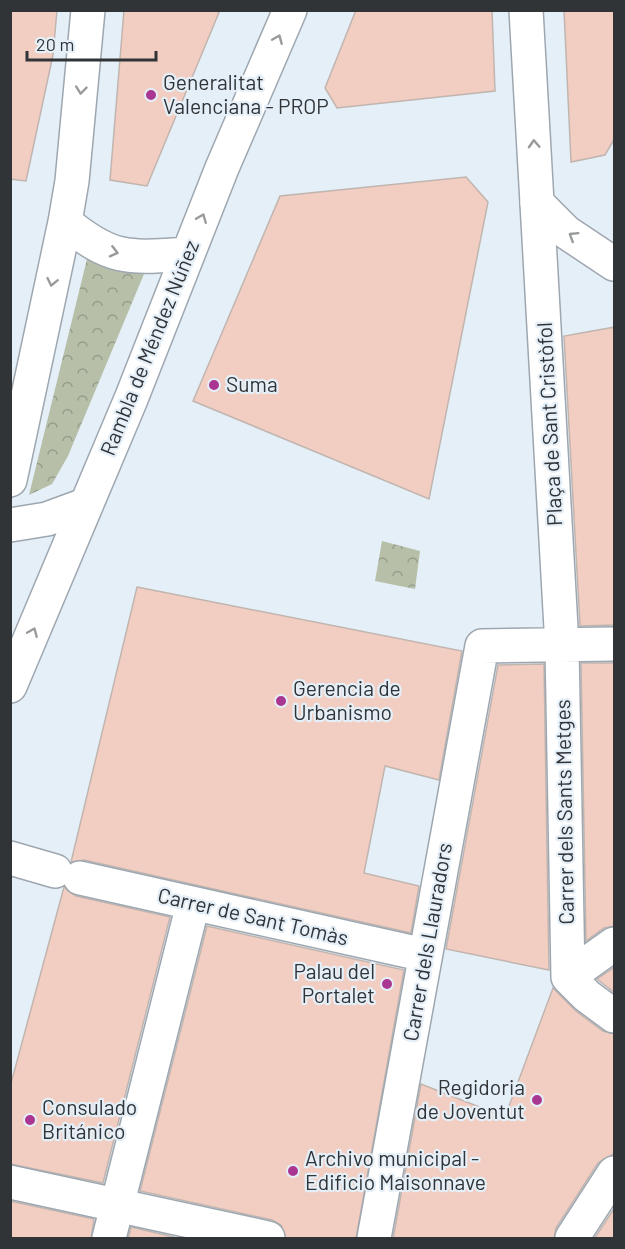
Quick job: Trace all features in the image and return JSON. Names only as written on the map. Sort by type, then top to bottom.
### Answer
[{"type":"street","points":[[10,480],[72,181],[88,10]]},
{"type":"street","name":"Rambla de Méndez Núñez","points":[[10,686],[131,399],[188,254],[290,10]]},
{"type":"street","name":"Plaça de Sant Cristòfol","points":[[526,10],[562,646]]},
{"type":"street","points":[[537,203],[566,232],[615,264]]},
{"type":"street","points":[[65,222],[104,250],[128,256],[188,254]]},
{"type":"street","points":[[10,525],[47,519],[85,506]]},
{"type":"street","points":[[562,646],[615,644]]},
{"type":"street","name":"Carrer dels Llauradors","points":[[375,1239],[482,646],[562,646]]},
{"type":"street","name":"Carrer dels Sants Metges","points":[[562,646],[568,978]]},
{"type":"street","name":"Carrer de Sant Tomàs","points":[[10,858],[67,875],[425,955]]},
{"type":"street","points":[[109,1239],[193,904]]},
{"type":"street","points":[[615,944],[568,978],[587,996],[615,1016]]},
{"type":"street","points":[[572,1239],[615,1173]]},
{"type":"street","points":[[10,1182],[268,1239]]},
{"type":"green space","points":[[87,259],[144,274],[68,456],[52,484],[29,495]]},
{"type":"green space","points":[[382,541],[420,551],[415,589],[375,581]]},
{"type":"building","points":[[10,10],[57,10],[53,55],[26,181],[10,179]]},
{"type":"building","name":"Generalitat Valenciana - PROP","points":[[124,10],[220,10],[147,186],[110,180]]},
{"type":"building","points":[[356,10],[492,10],[495,91],[337,108],[325,88]]},
{"type":"building","points":[[564,10],[615,10],[615,138],[605,155],[571,162]]},
{"type":"building","points":[[466,177],[488,202],[429,499],[193,401],[280,196]]},
{"type":"building","points":[[615,327],[615,625],[580,626],[564,336]]},
{"type":"building","name":"Gerencia de Urbanismo","points":[[137,587],[462,651],[439,780],[385,766],[364,873],[419,886],[411,933],[84,860],[71,862]]},
{"type":"building","points":[[581,663],[615,663],[615,926],[604,928],[586,941]]},
{"type":"building","points":[[544,664],[549,970],[446,949],[498,665]]},
{"type":"building","points":[[64,887],[76,896],[170,917],[103,1183],[10,1164],[10,1087]]},
{"type":"building","points":[[207,926],[404,970],[356,1239],[286,1239],[281,1225],[272,1220],[140,1191]]},
{"type":"building","points":[[615,967],[615,993],[597,979]]},
{"type":"building","points":[[553,988],[576,1011],[603,1031],[615,1034],[615,1153],[598,1163],[556,1228],[554,1239],[393,1239],[421,1084],[505,1117]]},
{"type":"building","points":[[10,1201],[94,1219],[91,1239],[10,1239]]},
{"type":"building","points":[[615,1207],[615,1239],[594,1239]]},
{"type":"building","points":[[131,1227],[182,1239],[128,1239]]},
{"type":"place","name":"Generalitat Valenciana - PROP","points":[[151,95]]},
{"type":"place","name":"Suma","points":[[214,385]]},
{"type":"place","name":"Gerencia de Urbanismo","points":[[281,701]]},
{"type":"place","name":"Palau del Portalet","points":[[387,984]]},
{"type":"place","name":"Regidoria de Joventut","points":[[537,1100]]},
{"type":"place","name":"Consulado Británico","points":[[30,1120]]},
{"type":"place","name":"Archivo municipal - Edificio Maisonnave","points":[[293,1171]]}]
